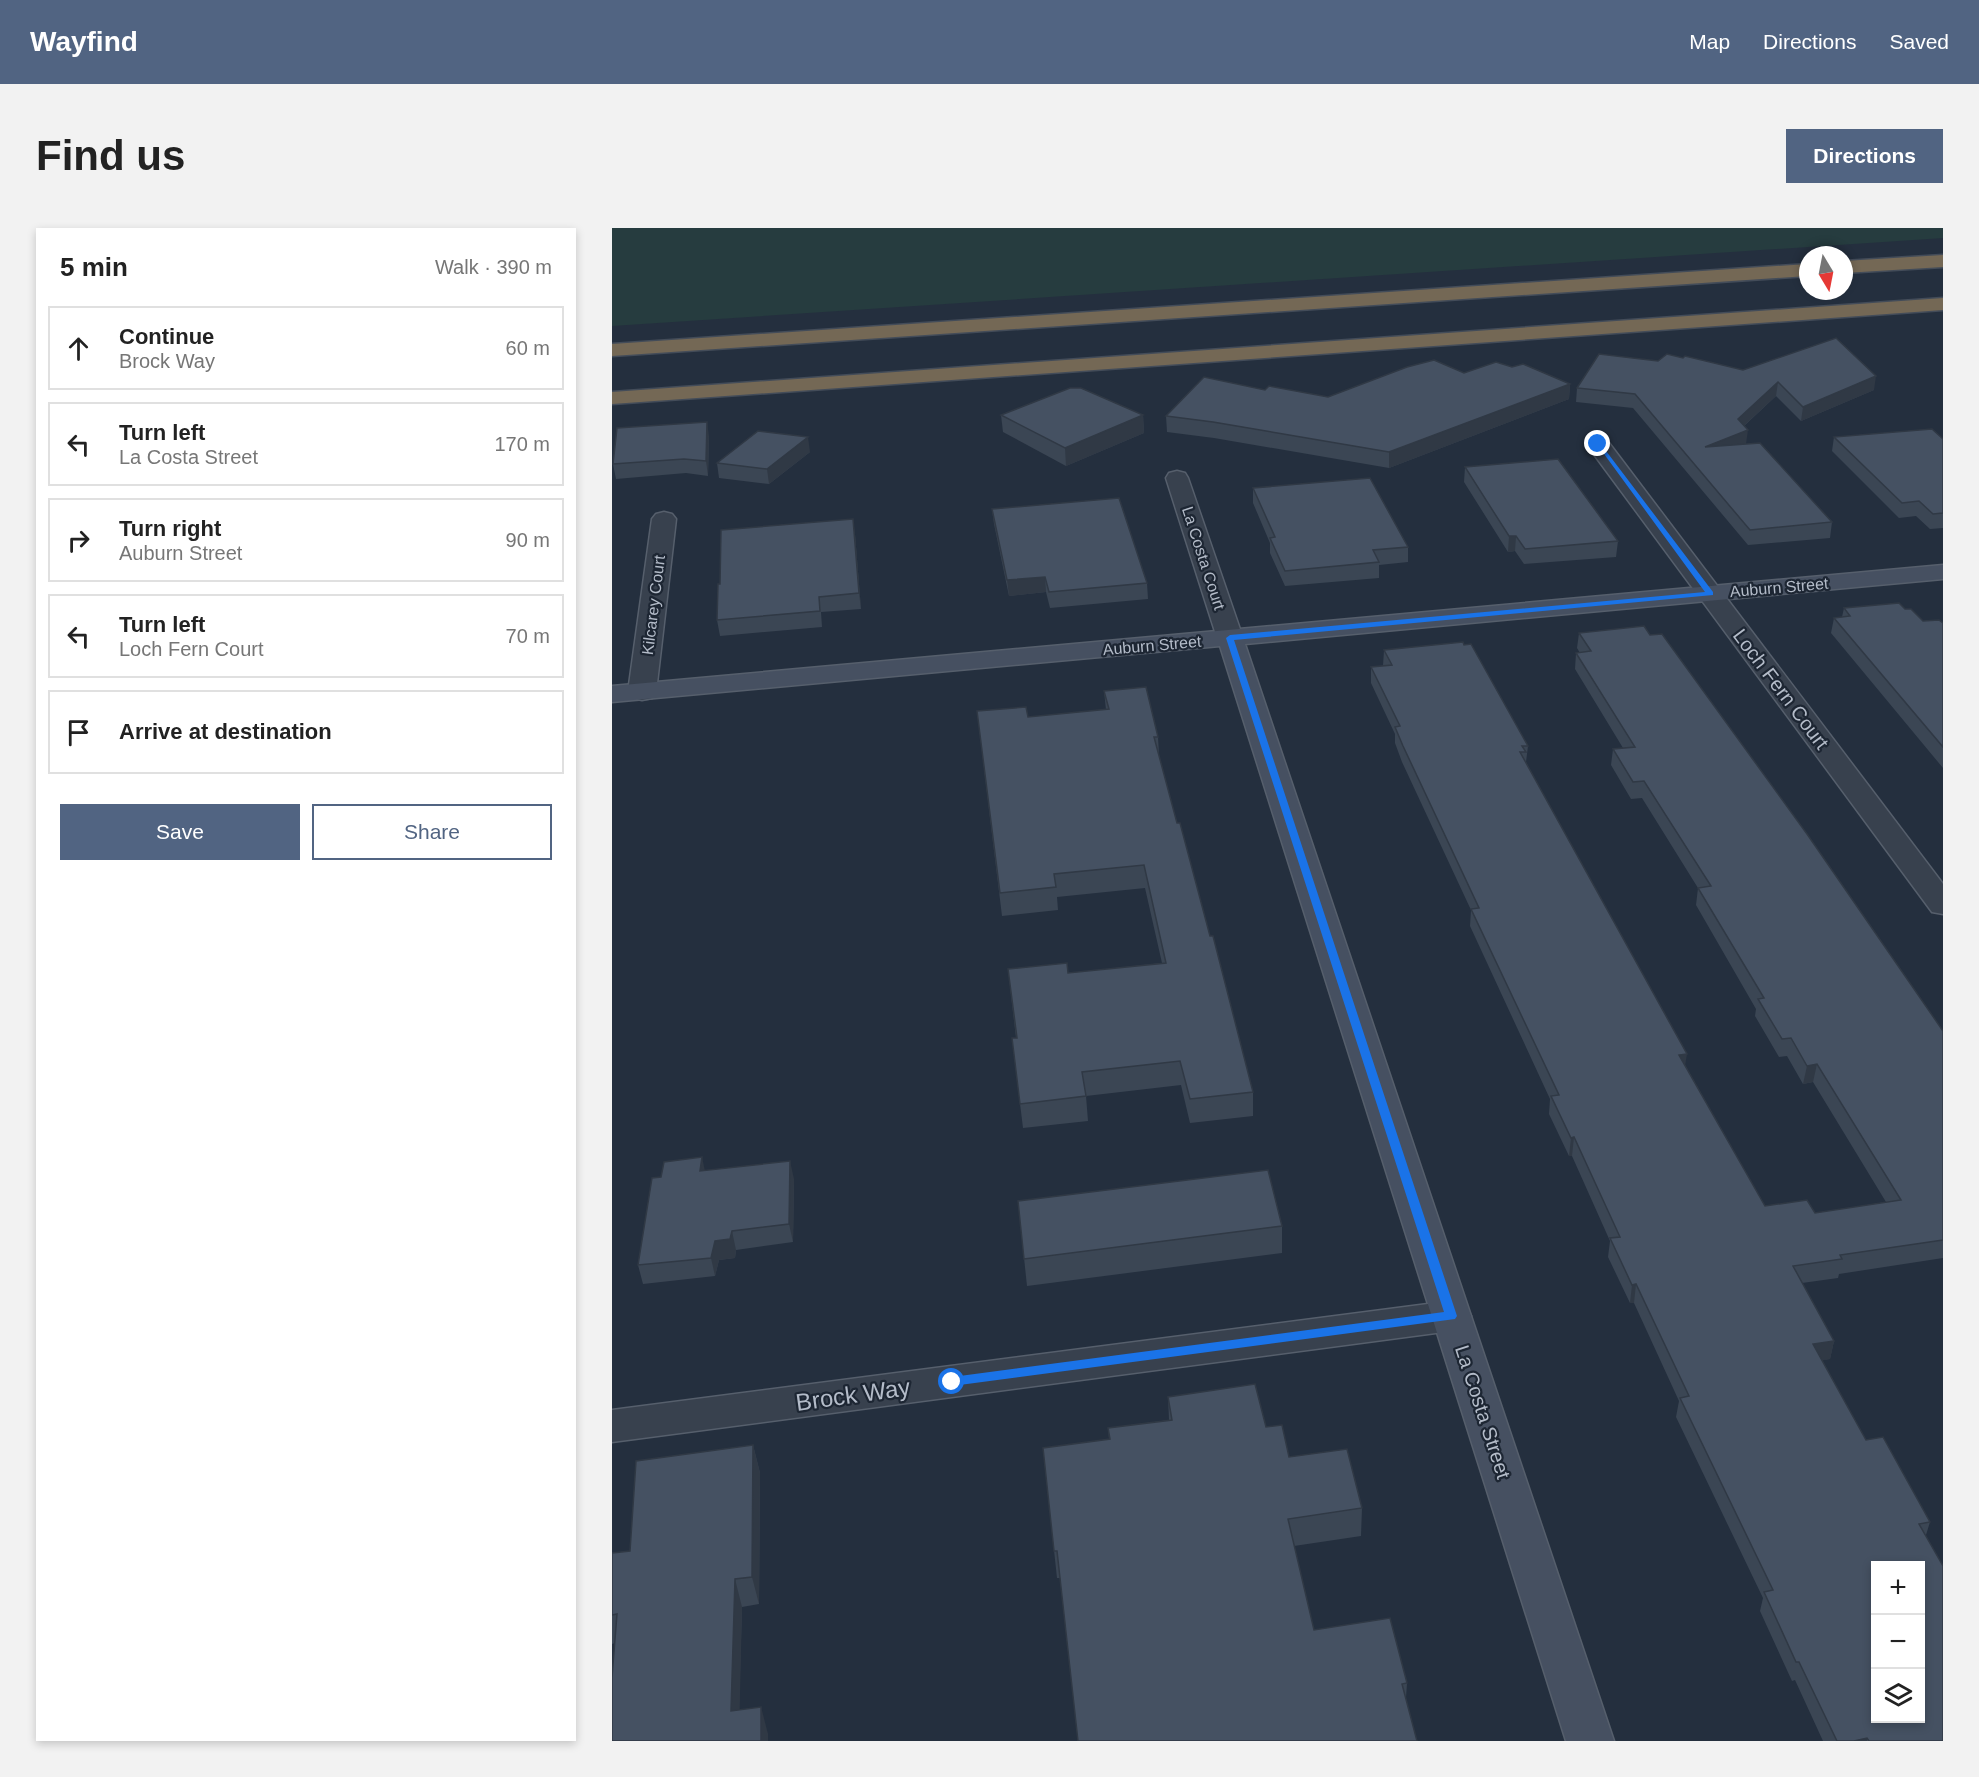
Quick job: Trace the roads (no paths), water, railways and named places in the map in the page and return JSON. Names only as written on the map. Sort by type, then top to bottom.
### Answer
[{"type":"highway","points":[[1853,266],[1943,261]]},
{"type":"highway","points":[[612,350],[1799,271]]},
{"type":"highway","points":[[612,398],[1943,304]]},
{"type":"main road","name":"Auburn Street","points":[[612,694],[1943,572]]},
{"type":"main road","name":"La Costa Street","points":[[1230,638],[1590,1741]]},
{"type":"street","name":"Loch Fern Court","points":[[1598,444],[1943,905]]},
{"type":"street","name":"La Costa Court","points":[[1177,478],[1230,638]]},
{"type":"street","name":"Kilcarey Court","points":[[642,692],[664,519]]},
{"type":"street","name":"Brock Way","points":[[612,1426],[1451,1316]]}]
